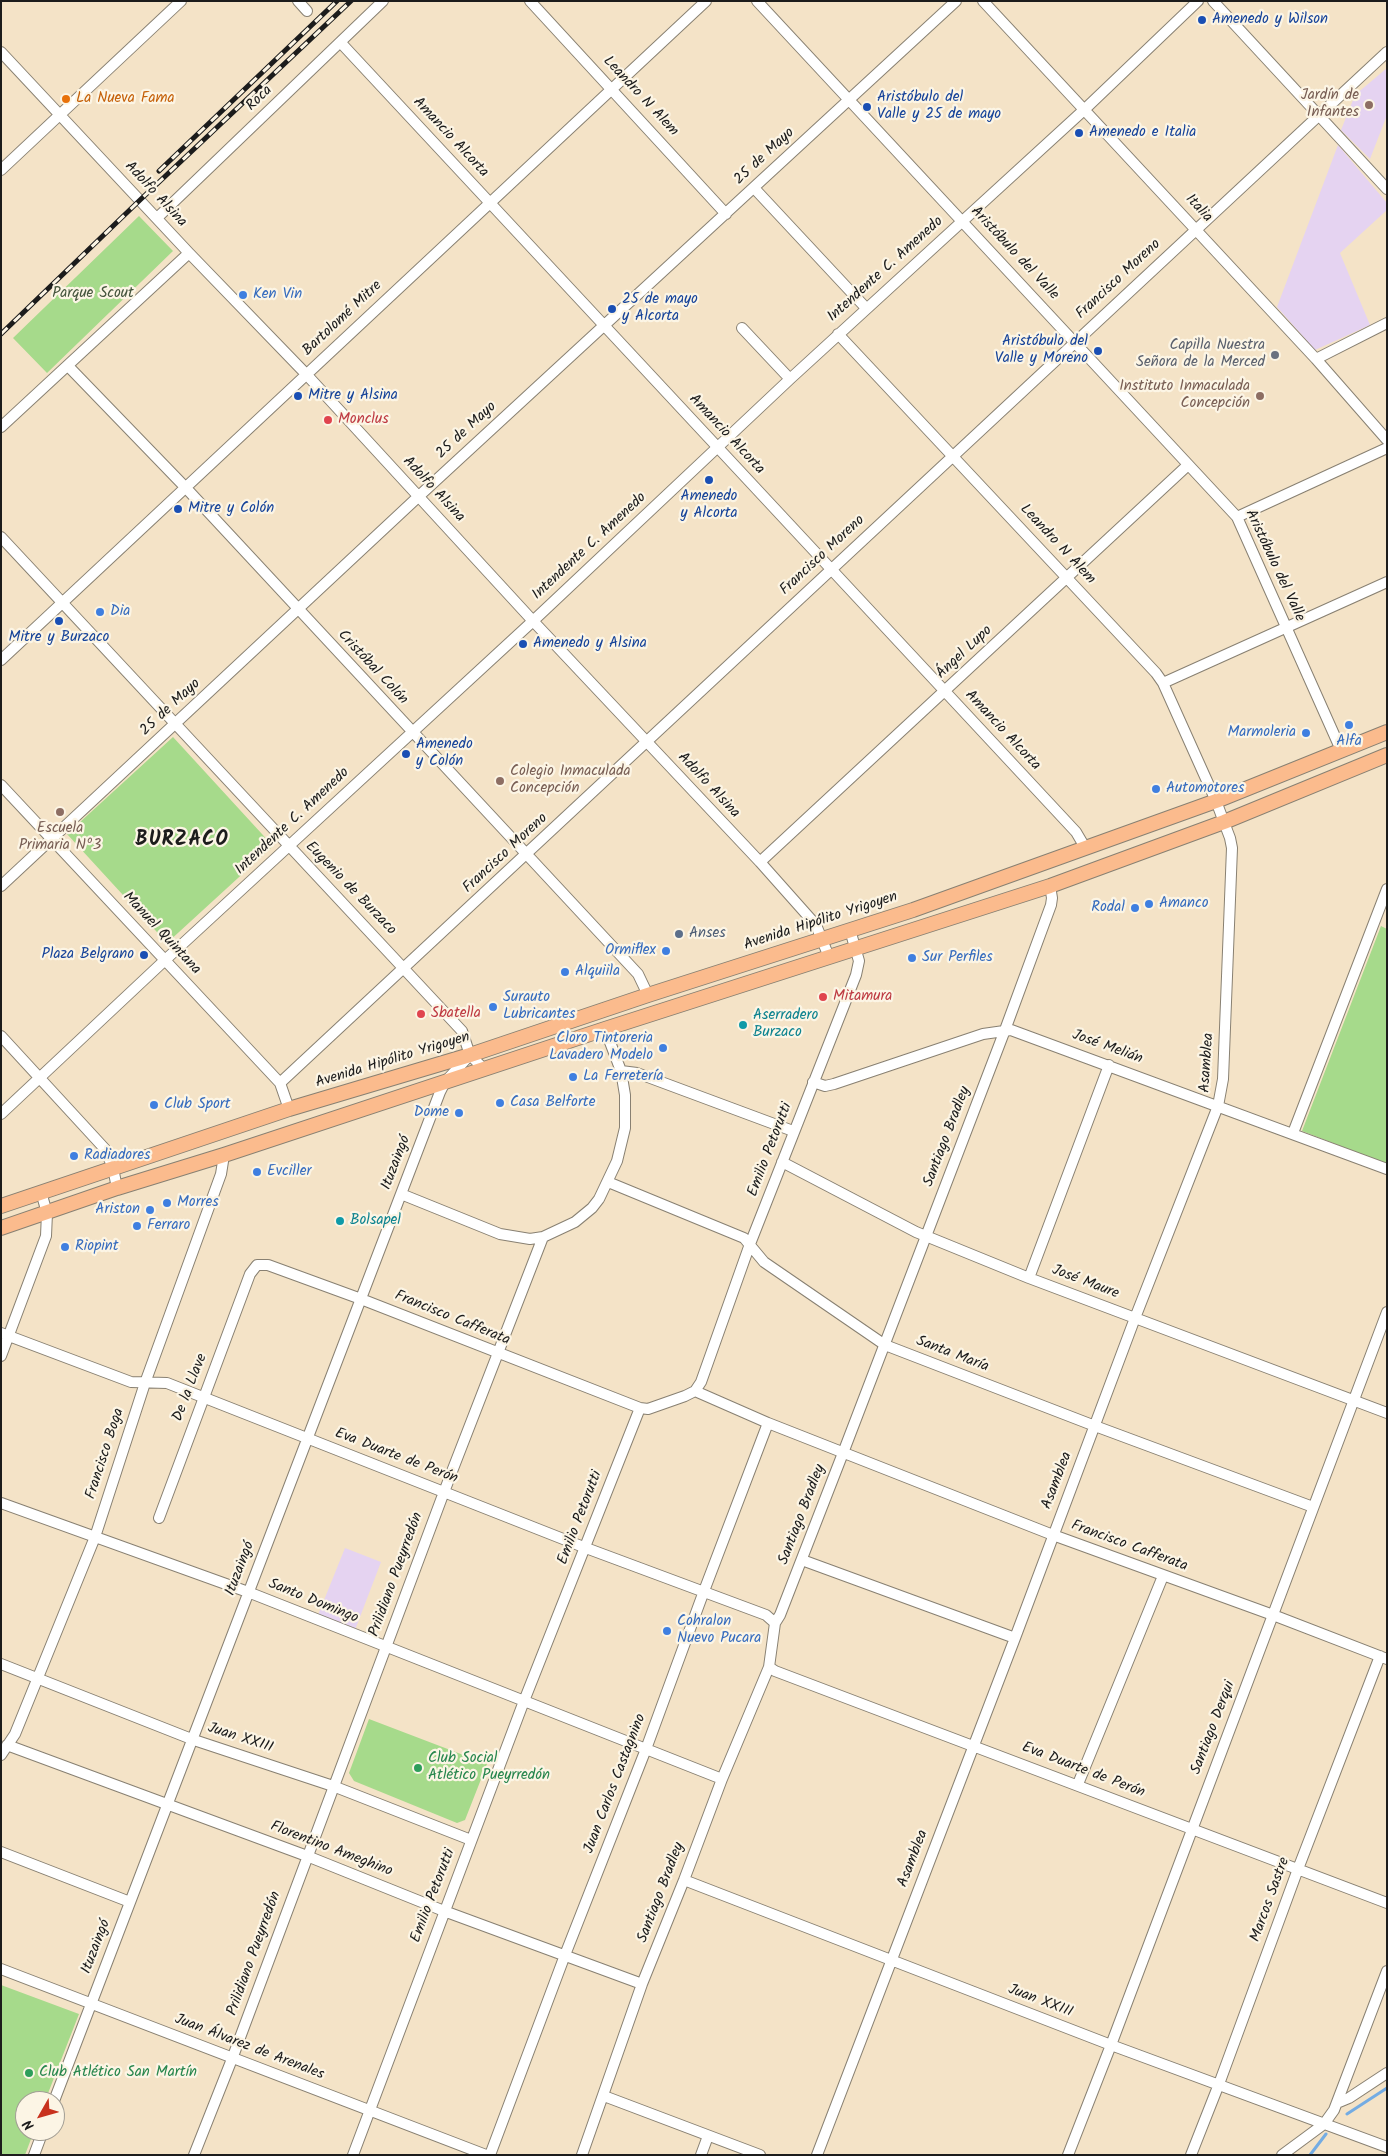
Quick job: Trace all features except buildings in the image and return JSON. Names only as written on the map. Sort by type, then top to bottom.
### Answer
[{"type":"main road","name":"Avenida Hipólito Yrigoyen","points":[[1,1206],[289,1109],[470,1055],[648,995],[913,910],[1216,802],[1387,732]]},
{"type":"main road","points":[[1,1228],[117,1188],[224,1155],[605,1029],[1050,886],[1224,822],[1387,754]]},
{"type":"street","points":[[1,170],[181,1]]},
{"type":"street","points":[[298,1],[307,11]]},
{"type":"street","name":"Roca","points":[[157,218],[384,1]]},
{"type":"street","name":"Leandro N Alem","points":[[530,1],[726,214]]},
{"type":"street","name":"Bartolomé Mitre","points":[[1,660],[706,1]]},
{"type":"street","name":"Aristóbulo del Valle","points":[[757,1],[1238,517],[1341,750]]},
{"type":"street","name":"25 de Mayo","points":[[1,886],[418,496],[956,1]]},
{"type":"street","name":"Italia","points":[[983,1],[1316,358],[1387,440]]},
{"type":"street","name":"Intendente C. Amenedo","points":[[1,1114],[411,732],[534,621],[866,308],[1086,110],[1198,1]]},
{"type":"street","points":[[1213,1],[1387,189]]},
{"type":"street","name":"Amancio Alcorta","points":[[341,43],[1076,832],[1086,849]]},
{"type":"street","name":"Adolfo Alsina","points":[[1,52],[189,254],[306,374],[646,742],[760,862],[816,924],[829,957]]},
{"type":"street","name":"Francisco Moreno","points":[[280,1083],[405,969],[830,569],[1387,52]]},
{"type":"street","points":[[754,188],[866,308]]},
{"type":"street","points":[[1,427],[189,254]]},
{"type":"street","points":[[1316,358],[1387,323]]},
{"type":"street","points":[[742,328],[790,379]]},
{"type":"street","name":"Leandro N Alem","points":[[838,334],[954,455],[1156,673],[1163,683],[1216,802]]},
{"type":"street","name":"Cristóbal Colón","points":[[68,366],[186,488],[638,974],[648,995]]},
{"type":"street","points":[[1238,517],[1387,448]]},
{"type":"street","name":"Ángel Lupo","points":[[760,862],[1188,465]]},
{"type":"street","name":"Eugenio de Burzaco","points":[[1,537],[288,847],[462,1030],[470,1055],[484,1069]]},
{"type":"street","points":[[1163,683],[1387,582]]},
{"type":"street","name":"Manuel Quintana","points":[[1,785],[280,1083],[289,1109]]},
{"type":"street","name":"Asamblea","points":[[817,2155],[1016,1638],[1134,1318],[1218,1106],[1223,1079],[1232,848],[1216,802]]},
{"type":"street","name":"Santiago Bradley","points":[[582,2155],[642,1984],[722,1780],[769,1667],[775,1623],[802,1560],[1005,1030],[1051,905],[1050,886]]},
{"type":"street","points":[[1293,1133],[1387,889]]},
{"type":"street","name":"Emilio Petorutti","points":[[695,1391],[701,1382],[750,1244],[856,975],[859,961],[850,930]]},
{"type":"street","points":[[401,1194],[500,1234],[530,1239],[543,1237],[566,1227],[584,1216],[599,1199],[608,1182],[617,1161],[625,1128],[627,1110],[621,1071],[605,1029]]},
{"type":"street","name":"José Melián","points":[[813,1082],[825,1086],[834,1084],[983,1034],[1005,1030],[1018,1031],[1387,1169]]},
{"type":"street","points":[[1,1036],[104,1149],[113,1168],[117,1188]]},
{"type":"street","name":"Ituzaingó","points":[[58,2091],[194,1740],[306,1438],[445,1082],[470,1055]]},
{"type":"street","points":[[1028,1278],[1109,1065]]},
{"type":"street","points":[[621,1071],[637,1074],[793,1132]]},
{"type":"street","name":"Francisco Boga","points":[[1,1755],[15,1734],[95,1537],[145,1383],[221,1174],[224,1155]]},
{"type":"street","name":"José Maure","points":[[782,1162],[926,1236],[1028,1278],[1387,1413]]},
{"type":"street","name":"Santa María","points":[[608,1182],[737,1234],[750,1244],[764,1262],[885,1345],[1313,1508]]},
{"type":"street","points":[[1,1356],[5,1335],[46,1236],[47,1213],[41,1192]]},
{"type":"street","name":"Prilidiano Pueyrredón","points":[[194,2155],[232,2059],[444,1492],[543,1237]]},
{"type":"street","name":"Francisco Cafferata","points":[[253,1269],[257,1265],[268,1265],[361,1299],[640,1408]]},
{"type":"street","name":"De la Llave","points":[[159,1518],[253,1269]]},
{"type":"street","name":"Santiago Derqui","points":[[1068,2155],[1387,1312]]},
{"type":"street","name":"Eva Duarte de Perón","points":[[5,1335],[131,1382],[162,1381],[204,1396],[586,1548],[766,1615],[775,1623]]},
{"type":"street","points":[[640,1408],[648,1409],[695,1391]]},
{"type":"street","name":"Francisco Cafferata","points":[[695,1391],[768,1423],[1053,1535],[1273,1615],[1384,1658]]},
{"type":"street","name":"Emilio Petorutti","points":[[353,2155],[524,1701],[640,1408]]},
{"type":"street","name":"Juan Carlos Castagnino","points":[[490,2155],[565,1955],[646,1749],[768,1423]]},
{"type":"street","name":"Santo Domingo","points":[[1,1503],[248,1592],[722,1780]]},
{"type":"street","points":[[802,1560],[1016,1638]]},
{"type":"street","points":[[1078,1784],[1164,1576]]},
{"type":"street","name":"Marcos Sastre","points":[[1191,2155],[1220,2084],[1298,1869],[1384,1658]]},
{"type":"street","name":"Juan XXIII","points":[[1,1664],[194,1740],[333,1786],[471,1840]]},
{"type":"street","name":"Eva Duarte de Perón","points":[[769,1667],[775,1671],[1387,1902]]},
{"type":"street","name":"Florentino Ameghino","points":[[7,1745],[167,1806],[307,1856],[444,1910],[642,1984]]},
{"type":"street","points":[[1,1852],[130,1902]]},
{"type":"street","name":"Juan XXIII","points":[[684,1880],[1110,2045],[1387,2147]]},
{"type":"street","name":"Juan Álvarez de Arenales","points":[[1,1968],[92,2002],[232,2059],[486,2155]]},
{"type":"street","points":[[1282,2155],[1324,2124],[1337,2103],[1387,1971]]},
{"type":"street","points":[[1337,2103],[1356,2094],[1387,2073]]},
{"type":"street","points":[[604,2096],[760,2155]]},
{"type":"street","points":[[701,2155],[708,2136]]},
{"type":"street","points":[[34,2155],[39,2141]]},
{"type":"shaded area","name":"Jardín de Infantes","points":[[1387,68],[1387,115],[1370,159],[1341,130],[1355,95]]},
{"type":"shaded area","points":[[1338,145],[1387,203],[1387,210],[1340,253],[1370,325],[1315,350],[1277,307]]},
{"type":"shaded area","points":[[345,1548],[381,1562],[355,1630],[318,1615]]},
{"type":"green space","name":"Parque Scout","points":[[139,216],[173,251],[47,373],[13,338]]},
{"type":"green space","points":[[173,737],[273,846],[167,943],[67,834]]},
{"type":"green space","points":[[1381,926],[1387,929],[1387,1164],[1302,1131]]},
{"type":"green space","name":"Club Social Atlético Pueyrredón","points":[[369,1719],[487,1764],[465,1820],[457,1823],[354,1781],[349,1773]]},
{"type":"green space","name":"Club Atlético San Martín","points":[[1,1985],[79,2014],[49,2091],[15,2091],[15,2141],[30,2141],[25,2155],[1,2155]]},
{"type":"waterway","points":[[1347,2114],[1387,2088]]},
{"type":"waterway","points":[[1310,2155],[1326,2134]]},
{"type":"railway","points":[[159,171],[337,1]]},
{"type":"railway","points":[[1,334],[351,1]]},
{"type":"place","name":"Amenedo y Wilson","points":[[1202,20]]},
{"type":"place","name":"La Nueva Fama","points":[[66,99]]},
{"type":"place","name":"Jardín de Infantes","points":[[1369,105]]},
{"type":"place","name":"Aristóbulo del Valle y 25 de mayo","points":[[867,107]]},
{"type":"place","name":"Amenedo e Italia","points":[[1079,133]]},
{"type":"place","name":"Ken Vin","points":[[243,295]]},
{"type":"place","name":"25 de mayo y Alcorta","points":[[612,309]]},
{"type":"place","name":"Aristóbulo del Valle y Moreno","points":[[1098,351]]},
{"type":"place","name":"Capilla Nuestra Señora de la Merced","points":[[1275,355]]},
{"type":"place","name":"Mitre y Alsina","points":[[298,396]]},
{"type":"place","name":"Instituto Inmaculada Concepción","points":[[1260,396]]},
{"type":"place","name":"Monclus","points":[[328,420]]},
{"type":"place","name":"Amenedo y Alcorta","points":[[709,480]]},
{"type":"place","name":"Mitre y Colón","points":[[178,509]]},
{"type":"place","name":"Dia","points":[[100,612]]},
{"type":"place","name":"Mitre y Burzaco","points":[[59,621]]},
{"type":"place","name":"Amenedo y Alsina","points":[[523,644]]},
{"type":"place","name":"Alfa","points":[[1349,725]]},
{"type":"place","name":"Marmoleria","points":[[1306,733]]},
{"type":"place","name":"Amenedo y Colón","points":[[406,754]]},
{"type":"place","name":"Colegio Inmaculada Concepción","points":[[500,781]]},
{"type":"place","name":"Automotores","points":[[1156,789]]},
{"type":"place","name":"Escuela Primaria Nº3","points":[[60,812]]},
{"type":"place","name":"Amanco","points":[[1149,904]]},
{"type":"place","name":"Rodal","points":[[1135,908]]},
{"type":"place","name":"Anses","points":[[679,934]]},
{"type":"place","name":"Ormiflex","points":[[666,951]]},
{"type":"place","name":"Plaza Belgrano","points":[[144,955]]},
{"type":"place","name":"Sur Perfiles","points":[[912,958]]},
{"type":"place","name":"Alquiila","points":[[565,972]]},
{"type":"place","name":"Mitamura","points":[[823,997]]},
{"type":"place","name":"Surauto Lubricantes","points":[[493,1007]]},
{"type":"place","name":"Sbatella","points":[[421,1014]]},
{"type":"place","name":"Aserradero Burzaco","points":[[743,1025]]},
{"type":"place","name":"Cloro Tintoreria Lavadero Modelo","points":[[663,1048]]},
{"type":"place","name":"La Ferretería","points":[[573,1077]]},
{"type":"place","name":"Casa Belforte","points":[[500,1103]]},
{"type":"place","name":"Club Sport","points":[[154,1105]]},
{"type":"place","name":"Dome","points":[[459,1113]]},
{"type":"place","name":"Radiadores","points":[[74,1156]]},
{"type":"place","name":"Evciller","points":[[257,1172]]},
{"type":"place","name":"Morres","points":[[167,1203]]},
{"type":"place","name":"Ariston","points":[[150,1210]]},
{"type":"place","name":"Bolsapel","points":[[340,1221]]},
{"type":"place","name":"Ferraro","points":[[137,1226]]},
{"type":"place","name":"Riopint","points":[[65,1247]]},
{"type":"place","name":"Cohralon Nuevo Pucara","points":[[667,1631]]},
{"type":"place","name":"Club Social Atlético Pueyrredón","points":[[418,1768]]},
{"type":"place","name":"Club Atlético San Martín","points":[[29,2073]]},
{"type":"district","name":"BURZACO","points":[[182,842]]}]
